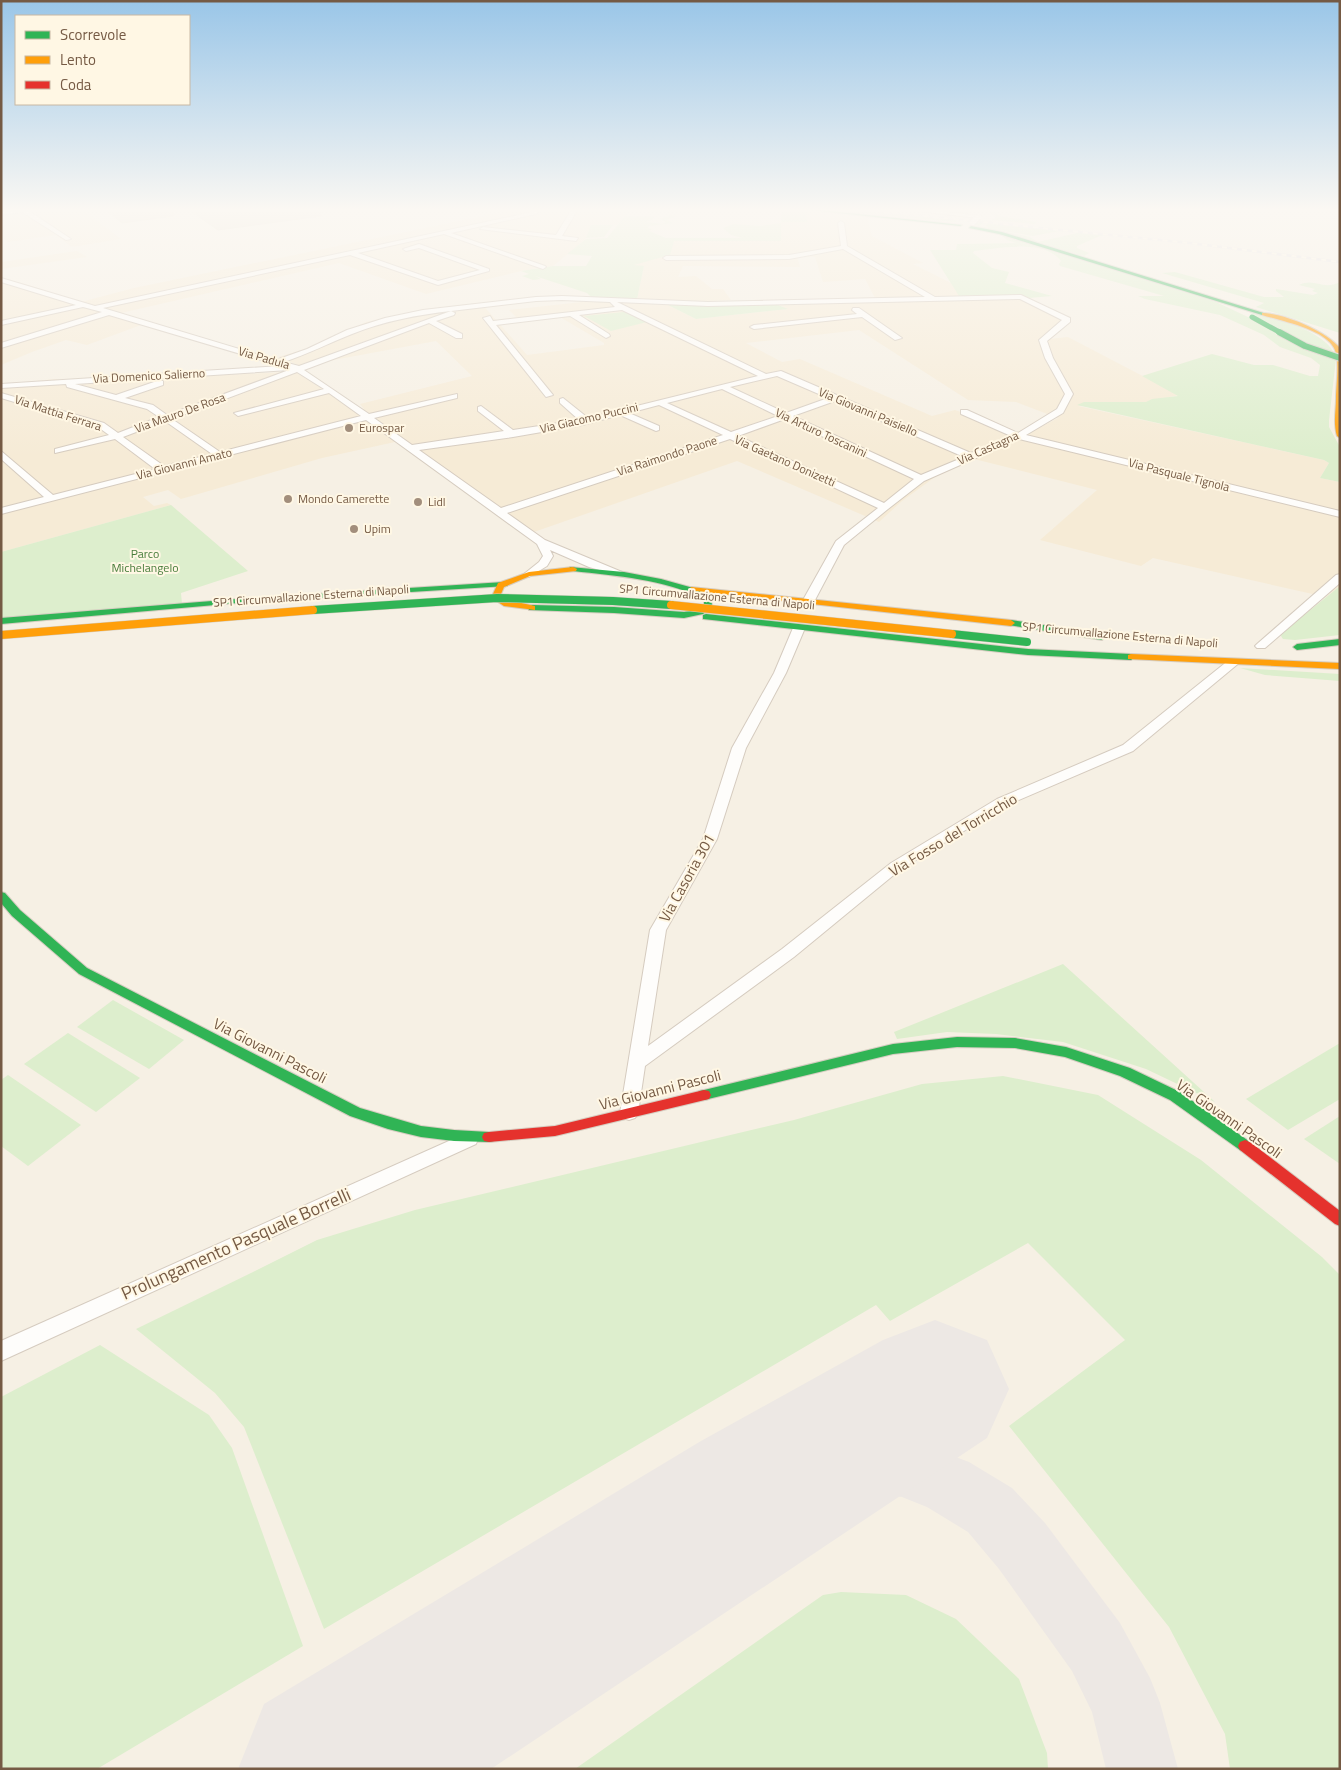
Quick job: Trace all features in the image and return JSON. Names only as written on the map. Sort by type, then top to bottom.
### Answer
[{"type":"main road","points":[[1193,292],[1340,336]]},
{"type":"main road","points":[[1227,303],[1296,343],[1340,358]]},
{"type":"main road","points":[[1294,322],[1329,340],[1340,354],[1337,426],[1340,436]]},
{"type":"main road","points":[[530,608],[512,605],[499,600],[498,588],[529,574],[573,569],[623,574],[694,589],[809,600]]},
{"type":"main road","points":[[1,621],[249,600],[504,584]]},
{"type":"main road","points":[[684,615],[700,612],[708,606],[708,598],[694,589]]},
{"type":"main road","name":"SP1 Circumvallazione Esterna di Napoli","points":[[1,626],[398,595],[604,592],[701,599],[1107,638],[1065,630],[977,618],[809,600]]},
{"type":"main road","name":"SP1 Circumvallazione Esterna di Napoli","points":[[1,635],[398,602],[497,598],[613,601],[705,607],[1027,642],[1174,654],[1283,659],[1340,659]]},
{"type":"main road","points":[[1,639],[366,608],[470,604],[496,608],[614,610],[684,615],[1028,652],[1340,667]]},
{"type":"main road","points":[[1288,647],[1340,642]]},
{"type":"main road","points":[[1256,646],[1340,648]]},
{"type":"main road","points":[[1283,659],[1327,666]]},
{"type":"main road","name":"Via Giovanni Pascoli","points":[[1,896],[16,914],[83,971],[347,1108],[391,1125],[428,1134],[470,1138],[510,1137],[555,1131],[893,1048],[957,1042],[1015,1043],[1066,1052],[1125,1072],[1175,1096],[1246,1147],[1340,1220]]},
{"type":"street","name":"Via Padula","points":[[39,292],[92,309],[298,368],[541,542],[593,565],[623,574]]},
{"type":"street","points":[[92,309],[173,292]]},
{"type":"street","points":[[920,292],[933,299]]},
{"type":"street","name":"Via Castagna","points":[[809,600],[840,543],[920,479],[1018,436],[1060,411],[1069,394],[1049,358],[1043,340],[1067,320],[1021,297],[933,299]]},
{"type":"street","points":[[276,362],[310,351],[372,323],[423,312],[477,306],[562,298],[708,304],[933,299]]},
{"type":"street","points":[[609,300],[765,376]]},
{"type":"street","points":[[844,301],[898,338]]},
{"type":"street","points":[[1,323],[82,305]]},
{"type":"street","points":[[477,306],[549,395]]},
{"type":"street","points":[[491,323],[622,308]]},
{"type":"street","name":"Via Mauro De Rosa","points":[[58,451],[116,436],[298,368],[432,322],[450,314],[453,309]]},
{"type":"street","points":[[1,346],[106,313]]},
{"type":"street","points":[[572,314],[606,336]]},
{"type":"street","points":[[754,327],[864,315]]},
{"type":"street","points":[[432,322],[458,336]]},
{"type":"street","name":"Via Domenico Salierno","points":[[1,386],[56,381],[298,368]]},
{"type":"street","name":"Via Giovanni Paisiello","points":[[765,376],[778,373],[970,456]]},
{"type":"street","name":"Via Giacomo Puccini","points":[[411,448],[513,434],[586,421],[765,376]]},
{"type":"street","points":[[56,381],[150,407],[219,455]]},
{"type":"street","points":[[116,398],[160,383]]},
{"type":"street","name":"Via Arturo Toscanini","points":[[721,386],[920,479]]},
{"type":"street","points":[[238,414],[330,390]]},
{"type":"street","name":"Via Mattia Ferrara","points":[[1,395],[101,425],[162,470]]},
{"type":"street","name":"Via Giovanni Amato","points":[[1,511],[454,396]]},
{"type":"street","name":"Via Raimondo Paone","points":[[499,512],[729,436],[835,398]]},
{"type":"street","points":[[563,402],[586,421]]},
{"type":"street","name":"Via Gaetano Donizetti","points":[[658,402],[885,507]]},
{"type":"street","points":[[481,409],[513,434]]},
{"type":"street","points":[[620,412],[656,428]]},
{"type":"street","name":"Via Pasquale Tignola","points":[[964,412],[1018,436],[1340,514]]},
{"type":"street","points":[[1,454],[51,498]]},
{"type":"street","points":[[529,574],[543,564],[548,556],[541,542]]},
{"type":"street","points":[[1256,646],[1340,577]]},
{"type":"street","name":"Via Casoria 301","points":[[629,1113],[658,930],[710,840],[739,748],[780,673],[799,628]]},
{"type":"street","name":"Via Fosso del Torricchio","points":[[636,1064],[788,953],[896,866],[1002,802],[1128,748],[1234,663]]},
{"type":"street","name":"Prolungamento Pasquale Borrelli","points":[[1,1351],[470,1138]]},
{"type":"shaded area","points":[[1,292],[49,292],[81,302],[120,292],[214,292],[121,313],[149,322],[87,345],[66,340],[1,365]]},
{"type":"shaded area","points":[[419,292],[436,292],[426,294]]},
{"type":"shaded area","points":[[639,292],[725,292],[731,300],[692,302],[637,299]]},
{"type":"shaded area","points":[[872,292],[957,292],[960,296],[1022,295],[1071,320],[1049,339],[1068,337],[1179,395],[1146,402],[1078,406],[1324,460],[1329,463],[1320,478],[1340,482],[1340,586],[1326,597],[1153,558],[1141,566],[1040,540],[1097,490],[974,459],[935,477],[902,501],[879,522],[737,461],[534,532],[404,440],[322,458],[181,499],[168,490],[143,497],[154,506],[167,503],[171,505],[1,552],[1,384],[56,379],[67,382],[288,372],[297,373],[351,407],[364,409],[360,404],[472,376],[436,341],[301,366],[278,357],[312,347],[366,322],[416,311],[458,305],[481,303],[527,355],[604,345],[604,343],[560,317],[520,321],[509,310],[591,301],[668,305],[696,319],[787,309],[772,301],[875,298]],"holes":[[[859,330],[968,400],[1016,402],[1058,418],[1026,435],[955,410],[932,416],[800,359],[782,362],[746,343]]]},
{"type":"green space","points":[[583,292],[639,292],[637,299],[591,297]]},
{"type":"green space","points":[[956,292],[1036,292],[1052,296],[1029,298],[1022,295],[959,296]]},
{"type":"green space","points":[[1149,292],[1183,292],[1216,302],[1248,317],[1257,316],[1241,308],[1281,320],[1310,332],[1331,349],[1336,359],[1329,427],[1340,447],[1340,482],[1320,478],[1329,463],[1324,460],[1077,405],[1084,402],[1146,402],[1152,399],[1178,396],[1142,376],[1212,354],[1254,365],[1273,365],[1310,376],[1318,376],[1320,365],[1311,358],[1280,347],[1264,335],[1220,315],[1138,296],[1164,296]]},
{"type":"green space","points":[[1225,292],[1245,292],[1264,297],[1284,297],[1277,292],[1313,295],[1318,293],[1314,292],[1340,292],[1340,333],[1256,307],[1264,303]]},
{"type":"green space","points":[[668,305],[778,305],[788,309],[696,319]]},
{"type":"green space","points":[[624,312],[647,322],[611,331],[584,316]]},
{"type":"green space","name":"Parco Michelangelo","points":[[171,505],[248,571],[181,593],[182,604],[1,618],[1,552]]},
{"type":"green space","points":[[1340,586],[1340,635],[1295,640],[1283,639],[1282,633]]},
{"type":"green space","points":[[1240,668],[1340,674],[1340,681],[1265,675]]},
{"type":"green space","points":[[1063,964],[1215,1102],[1146,1069],[1063,1042],[996,1034],[947,1032],[897,1039],[894,1032]]},
{"type":"green space","points":[[113,1000],[184,1040],[149,1069],[77,1027]]},
{"type":"green space","points":[[68,1033],[140,1078],[96,1112],[24,1064]]},
{"type":"green space","points":[[1340,1043],[1340,1099],[1288,1130],[1246,1099]]},
{"type":"green space","points":[[8,1075],[81,1125],[28,1166],[1,1146],[1,1080]]},
{"type":"green space","points":[[1003,1076],[1098,1095],[1201,1160],[1322,1257],[1340,1275],[1340,1769],[1230,1769],[1225,1734],[1169,1627],[1009,1426],[1125,1340],[1028,1243],[890,1321],[876,1305],[324,1629],[244,1427],[215,1393],[136,1329],[317,1240],[415,1210],[794,1120],[922,1084]]},
{"type":"green space","points":[[1340,1116],[1340,1164],[1304,1139]]},
{"type":"green space","points":[[100,1345],[209,1415],[232,1448],[303,1646],[97,1769],[1,1769],[1,1397]]},
{"type":"green space","points":[[841,1592],[906,1595],[956,1619],[1019,1679],[1047,1753],[1048,1769],[575,1769],[823,1595]]},
{"type":"taxiway","points":[[757,1497],[803,1472],[857,1462],[902,1467],[947,1484],[990,1510],[1022,1546],[1096,1647],[1125,1703],[1142,1769]]},
{"type":"taxiway","points":[[333,1769],[362,1748]]},
{"type":"runway","points":[[329,1769],[757,1497],[935,1389]]},
{"type":"traffic: fast","points":[[1191,292],[1264,314]]},
{"type":"traffic: fast","points":[[1252,317],[1305,346],[1340,358]]},
{"type":"traffic: fast","points":[[532,608],[614,610],[684,615],[700,612],[708,606],[708,598],[695,591],[661,581],[643,577],[573,569]]},
{"type":"traffic: fast","points":[[1,621],[249,600],[504,584]]},
{"type":"traffic: fast","points":[[313,610],[497,598],[613,601],[671,605]]},
{"type":"traffic: fast","points":[[706,617],[1028,652],[1131,657]]},
{"type":"traffic: fast","points":[[1011,623],[1102,637]]},
{"type":"traffic: fast","points":[[952,634],[1027,642]]},
{"type":"traffic: fast","points":[[1297,647],[1340,642]]},
{"type":"traffic: fast","points":[[1,896],[16,913],[83,971],[355,1112],[405,1128],[437,1134],[489,1137]]},
{"type":"traffic: fast","points":[[704,1095],[893,1049],[957,1042],[1015,1043],[1066,1052],[1125,1072],[1175,1096],[1245,1146]]},
{"type":"traffic: slow","points":[[1264,314],[1314,330],[1332,341],[1337,348],[1339,365],[1338,422],[1340,436]]},
{"type":"traffic: slow","points":[[532,608],[504,603],[499,600],[497,594],[501,585],[529,574],[573,569]]},
{"type":"traffic: slow","points":[[694,589],[1011,623]]},
{"type":"traffic: slow","points":[[671,605],[952,634]]},
{"type":"traffic: slow","points":[[1,635],[313,610]]},
{"type":"traffic: slow","points":[[1131,657],[1340,666]]},
{"type":"traffic: jam","points":[[489,1137],[555,1131],[704,1095]]},
{"type":"traffic: jam","points":[[1245,1146],[1340,1220]]},
{"type":"place","name":"Eurospar","points":[[349,428]]},
{"type":"place","name":"Mondo Camerette","points":[[288,499]]},
{"type":"place","name":"Lidl","points":[[418,502]]},
{"type":"place","name":"Upim","points":[[354,529]]}]
